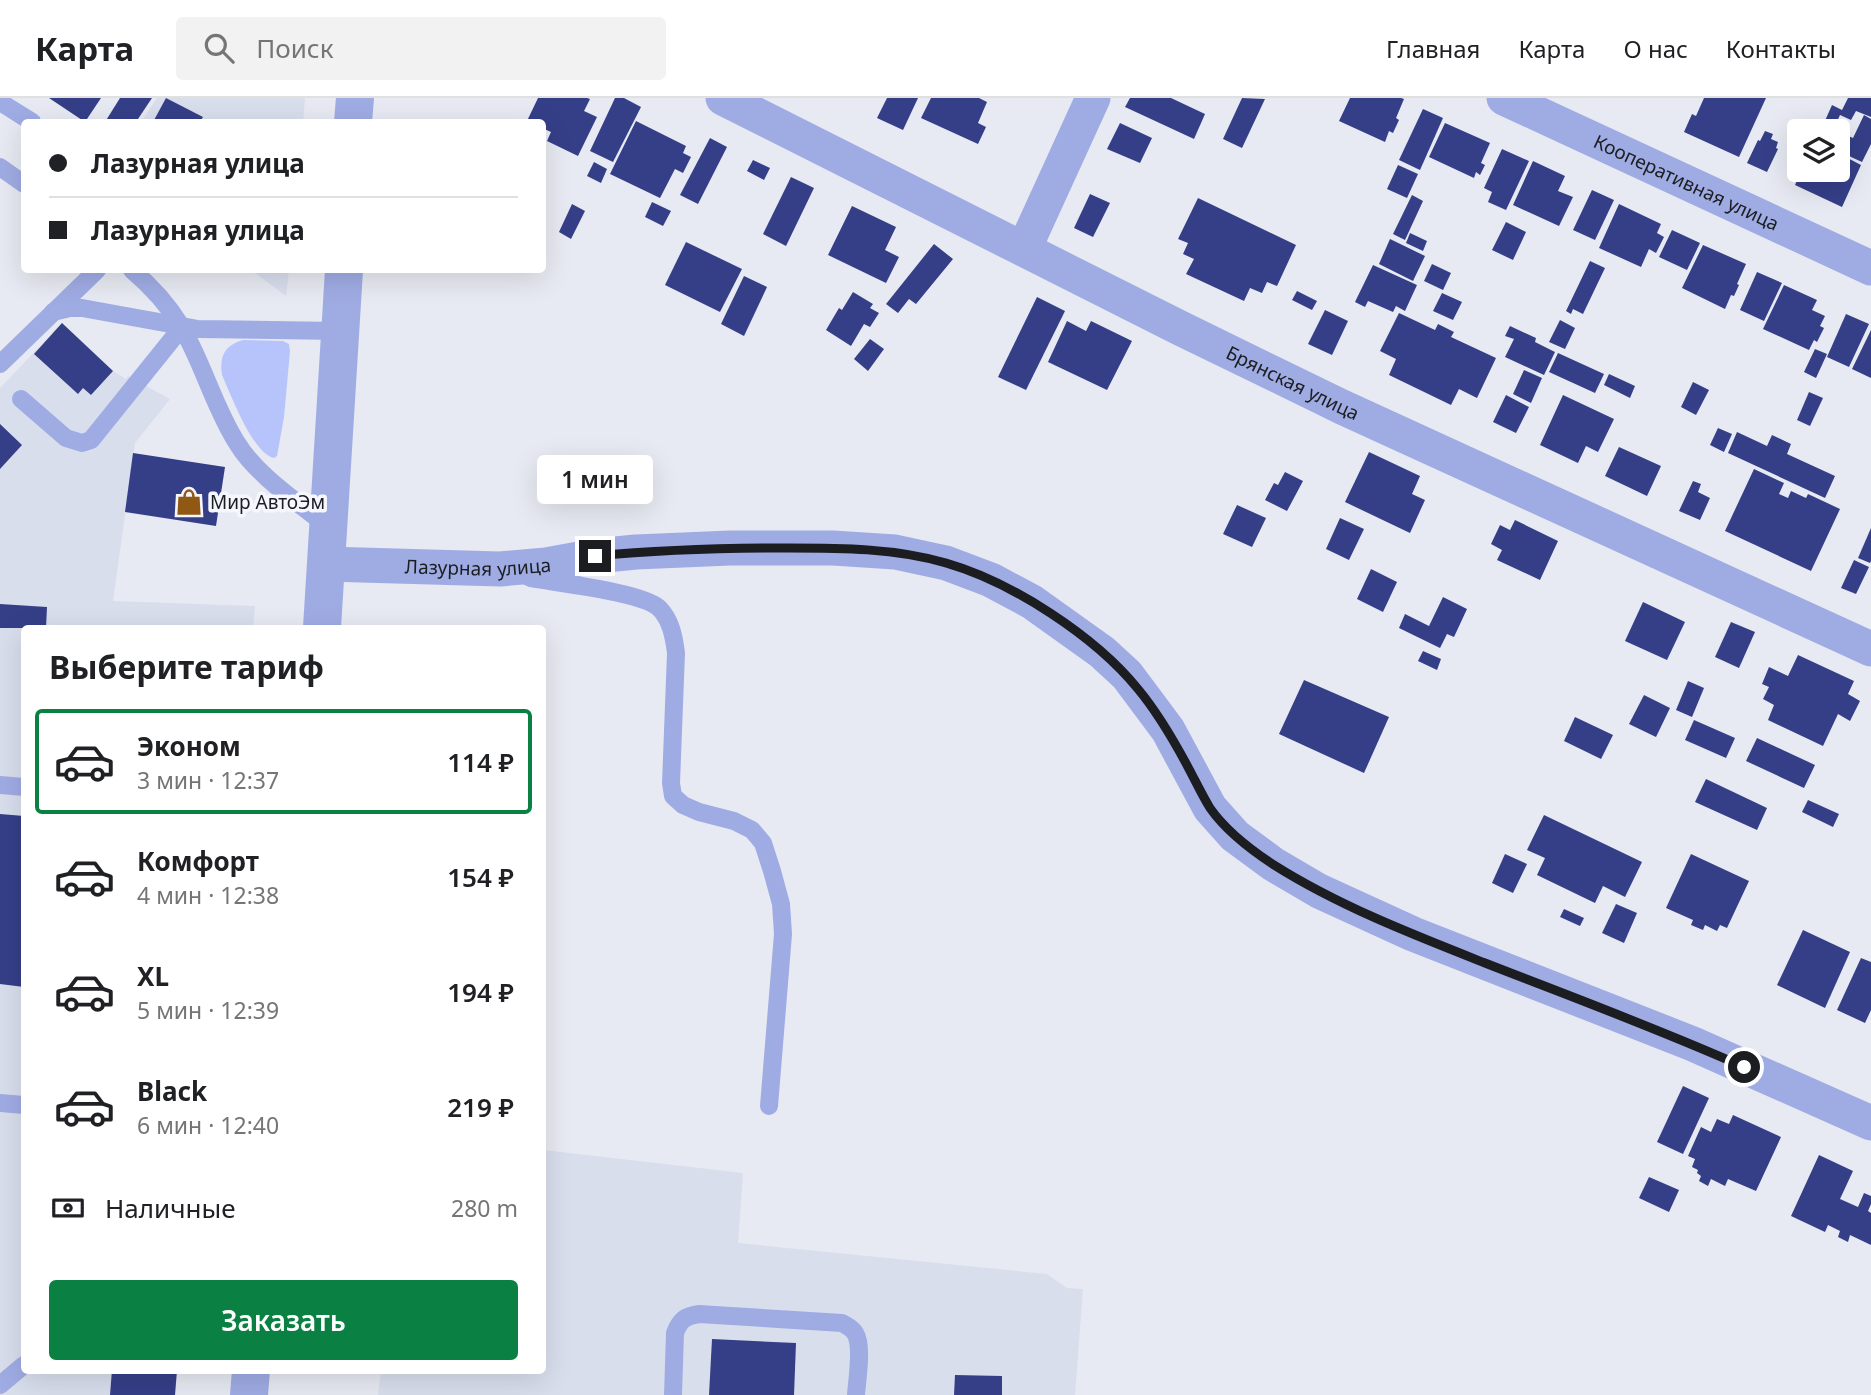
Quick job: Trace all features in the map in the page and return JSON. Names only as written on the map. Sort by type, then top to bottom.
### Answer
[{"type":"street","points":[[353,119],[355,98]]},
{"type":"street","name":"Брянская улица","points":[[723,98],[1342,407],[1871,649]]},
{"type":"street","points":[[1024,249],[1093,98]]},
{"type":"street","name":"Кооперативная улица","points":[[1503,98],[1871,268]]},
{"type":"street","points":[[322,625],[344,273]]},
{"type":"street","name":"Лазурная улица","points":[[326,564],[479,569],[546,565],[636,552],[730,548],[833,548],[895,552],[946,563],[991,580],[1032,602],[1070,627],[1127,675],[1168,730],[1210,808],[1234,836],[1273,864],[1320,891],[1413,934],[1693,1044],[1871,1123]]},
{"type":"street","points":[[248,1395],[251,1374]]},
{"type":"lane","points":[[0,102],[27,119]]},
{"type":"lane","points":[[0,167],[21,182]]},
{"type":"lane","points":[[0,364],[94,273]]},
{"type":"lane","points":[[138,273],[182,327],[236,443],[269,479],[328,527]]},
{"type":"lane","points":[[53,312],[71,307],[82,308],[182,327],[224,331],[340,331]]},
{"type":"lane","points":[[21,399],[66,438],[82,443],[91,440],[182,327]]},
{"type":"lane","points":[[479,569],[644,599],[657,606],[667,617],[676,653],[671,783],[673,796],[683,805],[699,812],[734,821],[752,830],[763,843],[781,904],[783,933],[769,1106]]},
{"type":"lane","points":[[0,785],[21,788]]},
{"type":"lane","points":[[0,1103],[21,1105]]},
{"type":"lane","points":[[673,1395],[675,1333],[679,1323],[687,1316],[699,1314],[842,1323],[850,1327],[856,1334],[859,1345],[856,1395]]},
{"type":"lane","points":[[0,1385],[21,1368]]},
{"type":"shaded area","points":[[157,98],[305,98],[303,119],[143,119]]},
{"type":"shaded area","points":[[255,273],[289,273],[286,296]]},
{"type":"shaded area","points":[[62,323],[113,371],[126,379],[128,376],[170,399],[135,443],[113,601],[255,606],[253,625],[21,625],[21,1374],[177,1374],[175,1395],[0,1395],[0,388]]},
{"type":"shaded area","points":[[243,340],[283,341],[289,344],[284,417],[277,456],[274,458],[258,446],[251,435],[222,375],[221,362],[225,352]]},
{"type":"shaded area","points":[[546,1150],[743,1173],[738,1243],[1047,1274],[1067,1288],[1083,1289],[1075,1395],[378,1395],[381,1374],[546,1374]]},
{"type":"building","points":[[49,98],[101,98],[87,119],[80,119]]},
{"type":"building","points":[[120,98],[152,98],[138,119],[107,119]]},
{"type":"building","points":[[166,98],[203,117],[202,119],[155,119]]},
{"type":"building","points":[[538,98],[587,98],[590,99],[584,111],[597,117],[578,156],[547,141],[551,132],[546,130],[546,119],[528,119]]},
{"type":"building","points":[[615,98],[624,98],[641,107],[613,162],[590,151]]},
{"type":"building","points":[[887,98],[918,98],[903,130],[877,118]]},
{"type":"building","points":[[931,98],[979,98],[987,102],[978,123],[986,127],[978,144],[921,118]]},
{"type":"building","points":[[1130,98],[1171,98],[1205,114],[1194,139],[1125,107]]},
{"type":"building","points":[[1242,98],[1265,99],[1242,148],[1223,139]]},
{"type":"building","points":[[1350,98],[1404,99],[1396,118],[1399,120],[1393,133],[1389,131],[1385,142],[1339,121]]},
{"type":"building","points":[[1704,98],[1766,98],[1739,157],[1684,132],[1692,114],[1696,116]]},
{"type":"building","points":[[1848,98],[1871,98],[1871,117],[1856,111],[1851,120],[1840,115],[1838,119],[1826,119],[1832,105],[1842,110]]},
{"type":"building","points":[[1423,109],[1443,118],[1420,170],[1399,160]]},
{"type":"building","points":[[1864,115],[1871,119],[1871,144],[1862,162],[1850,156],[1850,137],[1853,138]]},
{"type":"building","points":[[636,121],[686,146],[683,153],[691,157],[683,173],[675,169],[660,198],[610,174]]},
{"type":"building","points":[[1120,123],[1152,138],[1140,163],[1107,149]]},
{"type":"building","points":[[1445,123],[1490,143],[1481,163],[1485,165],[1480,175],[1476,172],[1474,178],[1429,157]]},
{"type":"building","points":[[1765,131],[1773,134],[1771,139],[1778,142],[1778,149],[1767,172],[1747,163]]},
{"type":"building","points":[[710,138],[727,147],[698,204],[680,195]]},
{"type":"building","points":[[1502,149],[1529,161],[1506,210],[1488,202],[1492,192],[1484,188]]},
{"type":"building","points":[[1850,159],[1861,165],[1842,207],[1795,185],[1796,182],[1850,182]]},
{"type":"building","points":[[753,160],[770,168],[764,180],[747,171]]},
{"type":"building","points":[[1533,161],[1565,176],[1558,191],[1573,197],[1559,226],[1513,205]]},
{"type":"building","points":[[594,162],[607,169],[601,183],[587,176]]},
{"type":"building","points":[[1398,165],[1418,174],[1407,198],[1387,189]]},
{"type":"building","points":[[791,177],[814,188],[786,246],[763,234]]},
{"type":"building","points":[[1592,190],[1614,200],[1595,240],[1573,230]]},
{"type":"building","points":[[1090,194],[1110,203],[1093,237],[1074,228]]},
{"type":"building","points":[[1412,195],[1423,201],[1405,240],[1393,234]]},
{"type":"building","points":[[1198,198],[1296,245],[1277,286],[1267,282],[1262,293],[1250,288],[1244,301],[1186,274],[1194,259],[1183,254],[1188,243],[1178,239]]},
{"type":"building","points":[[652,202],[671,211],[663,226],[645,217]]},
{"type":"building","points":[[572,204],[585,211],[571,239],[559,232]]},
{"type":"building","points":[[1619,204],[1661,224],[1657,233],[1664,237],[1656,253],[1649,249],[1641,267],[1599,248]]},
{"type":"building","points":[[852,206],[896,227],[885,250],[899,257],[886,283],[828,255]]},
{"type":"building","points":[[1506,222],[1526,232],[1513,260],[1492,250]]},
{"type":"building","points":[[1672,230],[1700,243],[1687,270],[1659,257]]},
{"type":"building","points":[[1410,233],[1427,241],[1423,251],[1406,243]]},
{"type":"building","points":[[1390,239],[1425,256],[1413,281],[1379,264]]},
{"type":"building","points":[[686,242],[742,269],[720,312],[665,285]]},
{"type":"building","points":[[934,244],[953,259],[916,304],[909,299],[898,313],[886,304]]},
{"type":"building","points":[[1703,245],[1746,264],[1734,296],[1731,295],[1725,309],[1682,288]]},
{"type":"building","points":[[1590,261],[1605,268],[1583,314],[1573,309],[1571,314],[1566,311]]},
{"type":"building","points":[[1432,264],[1451,273],[1443,290],[1424,281]]},
{"type":"building","points":[[1373,265],[1417,285],[1405,311],[1396,306],[1393,312],[1368,301],[1365,307],[1355,302]]},
{"type":"building","points":[[1757,272],[1782,283],[1764,321],[1740,310]]},
{"type":"building","points":[[744,276],[767,287],[744,336],[721,324]]},
{"type":"building","points":[[1784,285],[1817,300],[1812,310],[1825,316],[1820,326],[1824,328],[1817,342],[1814,340],[1809,350],[1763,329]]},
{"type":"building","points":[[1297,291],[1317,301],[1312,310],[1292,300]]},
{"type":"building","points":[[853,292],[873,304],[870,308],[879,313],[870,327],[864,324],[851,346],[826,330],[839,308],[842,310]]},
{"type":"building","points":[[1442,293],[1462,302],[1453,320],[1433,311]]},
{"type":"building","points":[[1037,297],[1065,311],[1026,390],[998,377]]},
{"type":"building","points":[[1325,310],[1348,321],[1332,355],[1308,344]]},
{"type":"building","points":[[1399,313],[1435,330],[1438,324],[1454,332],[1451,337],[1496,358],[1477,398],[1459,389],[1451,405],[1389,375],[1396,359],[1380,351]]},
{"type":"building","points":[[1846,314],[1869,324],[1849,367],[1827,357]]},
{"type":"building","points":[[1560,320],[1575,328],[1565,349],[1549,342]]},
{"type":"building","points":[[1067,321],[1086,331],[1091,321],[1132,341],[1107,390],[1048,362]]},
{"type":"building","points":[[62,323],[113,371],[91,395],[83,388],[78,394],[34,354]]},
{"type":"building","points":[[1510,326],[1536,338],[1535,342],[1555,352],[1544,375],[1505,357],[1514,339],[1505,336]]},
{"type":"building","points":[[1871,330],[1871,378],[1852,369]]},
{"type":"building","points":[[870,339],[884,349],[868,371],[854,359]]},
{"type":"building","points":[[1815,349],[1827,354],[1816,378],[1804,372]]},
{"type":"building","points":[[1558,353],[1604,374],[1595,393],[1549,372]]},
{"type":"building","points":[[1524,370],[1542,378],[1531,403],[1513,394]]},
{"type":"building","points":[[1609,374],[1635,386],[1630,398],[1604,385]]},
{"type":"building","points":[[1693,382],[1709,390],[1696,415],[1681,407]]},
{"type":"building","points":[[1809,392],[1823,398],[1810,426],[1797,420]]},
{"type":"building","points":[[1506,395],[1529,407],[1516,433],[1493,422]]},
{"type":"building","points":[[1563,395],[1614,419],[1598,452],[1586,446],[1578,463],[1540,445]]},
{"type":"building","points":[[0,424],[22,445],[0,469]]},
{"type":"building","points":[[1718,428],[1732,434],[1724,452],[1710,445]]},
{"type":"building","points":[[1737,432],[1767,446],[1772,435],[1791,444],[1787,454],[1835,476],[1825,498],[1728,453]]},
{"type":"building","points":[[1619,447],[1661,466],[1647,496],[1605,476]]},
{"type":"building","points":[[1369,452],[1420,476],[1412,494],[1425,500],[1410,533],[1345,502]]},
{"type":"building","points":[[133,453],[225,467],[216,526],[125,512]]},
{"type":"building","points":[[1754,469],[1784,483],[1779,494],[1788,498],[1791,491],[1806,498],[1808,494],[1840,509],[1811,571],[1725,531]]},
{"type":"building","points":[[1285,472],[1303,481],[1287,511],[1265,500],[1274,483],[1278,485]]},
{"type":"building","points":[[1693,481],[1701,484],[1698,492],[1710,498],[1700,520],[1679,511]]},
{"type":"building","points":[[1237,505],[1266,518],[1252,547],[1223,534]]},
{"type":"building","points":[[1340,518],[1364,529],[1349,560],[1326,549]]},
{"type":"building","points":[[1515,520],[1558,541],[1540,580],[1497,560],[1502,550],[1491,544],[1500,525],[1510,530]]},
{"type":"building","points":[[1871,528],[1871,561],[1870,563],[1858,558]]},
{"type":"building","points":[[1854,560],[1869,567],[1856,594],[1841,588]]},
{"type":"building","points":[[1371,569],[1397,582],[1383,612],[1357,599]]},
{"type":"building","points":[[1443,597],[1467,609],[1454,637],[1447,634],[1440,648],[1399,628],[1405,614],[1429,626]]},
{"type":"building","points":[[1643,602],[1685,622],[1667,660],[1625,641]]},
{"type":"building","points":[[0,604],[47,607],[46,625],[0,628]]},
{"type":"building","points":[[1731,622],[1755,632],[1739,668],[1715,657]]},
{"type":"building","points":[[1423,651],[1441,659],[1437,670],[1418,661]]},
{"type":"building","points":[[1798,655],[1854,681],[1848,694],[1860,701],[1850,721],[1838,714],[1823,746],[1768,720],[1774,705],[1763,699],[1769,687],[1762,684],[1769,667],[1788,676]]},
{"type":"building","points":[[1304,680],[1389,717],[1364,773],[1279,734]]},
{"type":"building","points":[[1688,681],[1704,688],[1692,717],[1676,710]]},
{"type":"building","points":[[1644,695],[1670,708],[1656,737],[1629,724]]},
{"type":"building","points":[[1575,717],[1613,735],[1601,759],[1564,741]]},
{"type":"building","points":[[1694,720],[1735,738],[1726,758],[1685,740]]},
{"type":"building","points":[[1757,738],[1815,765],[1804,788],[1746,761]]},
{"type":"building","points":[[1706,779],[1767,808],[1757,830],[1695,802]]},
{"type":"building","points":[[1808,800],[1839,814],[1833,827],[1802,812]]},
{"type":"building","points":[[0,814],[21,816],[21,987],[0,984]]},
{"type":"building","points":[[1544,815],[1642,862],[1625,897],[1603,886],[1595,903],[1537,875],[1545,858],[1527,850]]},
{"type":"building","points":[[1505,854],[1527,864],[1513,893],[1492,883]]},
{"type":"building","points":[[1691,854],[1749,881],[1727,928],[1720,925],[1717,931],[1705,925],[1703,930],[1691,925],[1693,920],[1666,908]]},
{"type":"building","points":[[1616,904],[1637,913],[1624,943],[1602,933]]},
{"type":"building","points":[[1564,909],[1584,918],[1580,926],[1560,917]]},
{"type":"building","points":[[1803,930],[1850,952],[1825,1008],[1777,985]]},
{"type":"building","points":[[1861,958],[1871,962],[1871,1010],[1865,1023],[1837,1010]]},
{"type":"building","points":[[1683,1086],[1709,1098],[1683,1154],[1657,1142]]},
{"type":"building","points":[[1733,1115],[1781,1137],[1756,1191],[1728,1179],[1725,1186],[1711,1179],[1708,1186],[1699,1181],[1701,1176],[1697,1173],[1698,1170],[1692,1167],[1695,1159],[1688,1156],[1701,1127],[1711,1132],[1717,1119],[1729,1124]]},
{"type":"building","points":[[1819,1155],[1853,1171],[1840,1199],[1858,1207],[1864,1193],[1871,1196],[1868,1211],[1871,1213],[1871,1245],[1850,1235],[1848,1242],[1838,1237],[1840,1231],[1828,1225],[1825,1232],[1791,1216]]},
{"type":"building","points":[[1649,1177],[1679,1190],[1669,1212],[1639,1198]]},
{"type":"building","points":[[712,1339],[796,1343],[794,1395],[709,1395]]},
{"type":"building","points":[[112,1374],[177,1374],[175,1395],[110,1395]]},
{"type":"building","points":[[955,1375],[1002,1376],[1002,1395],[954,1395]]},
{"type":"place","name":"Мир АвтоЭм","points":[[189,502]]},
{"type":"route","points":[[595,556],[730,548],[833,548],[895,552],[946,563],[991,580],[1070,627],[1127,675],[1168,730],[1210,808],[1234,836],[1273,864],[1320,891],[1413,934],[1693,1044],[1744,1067]]}]
